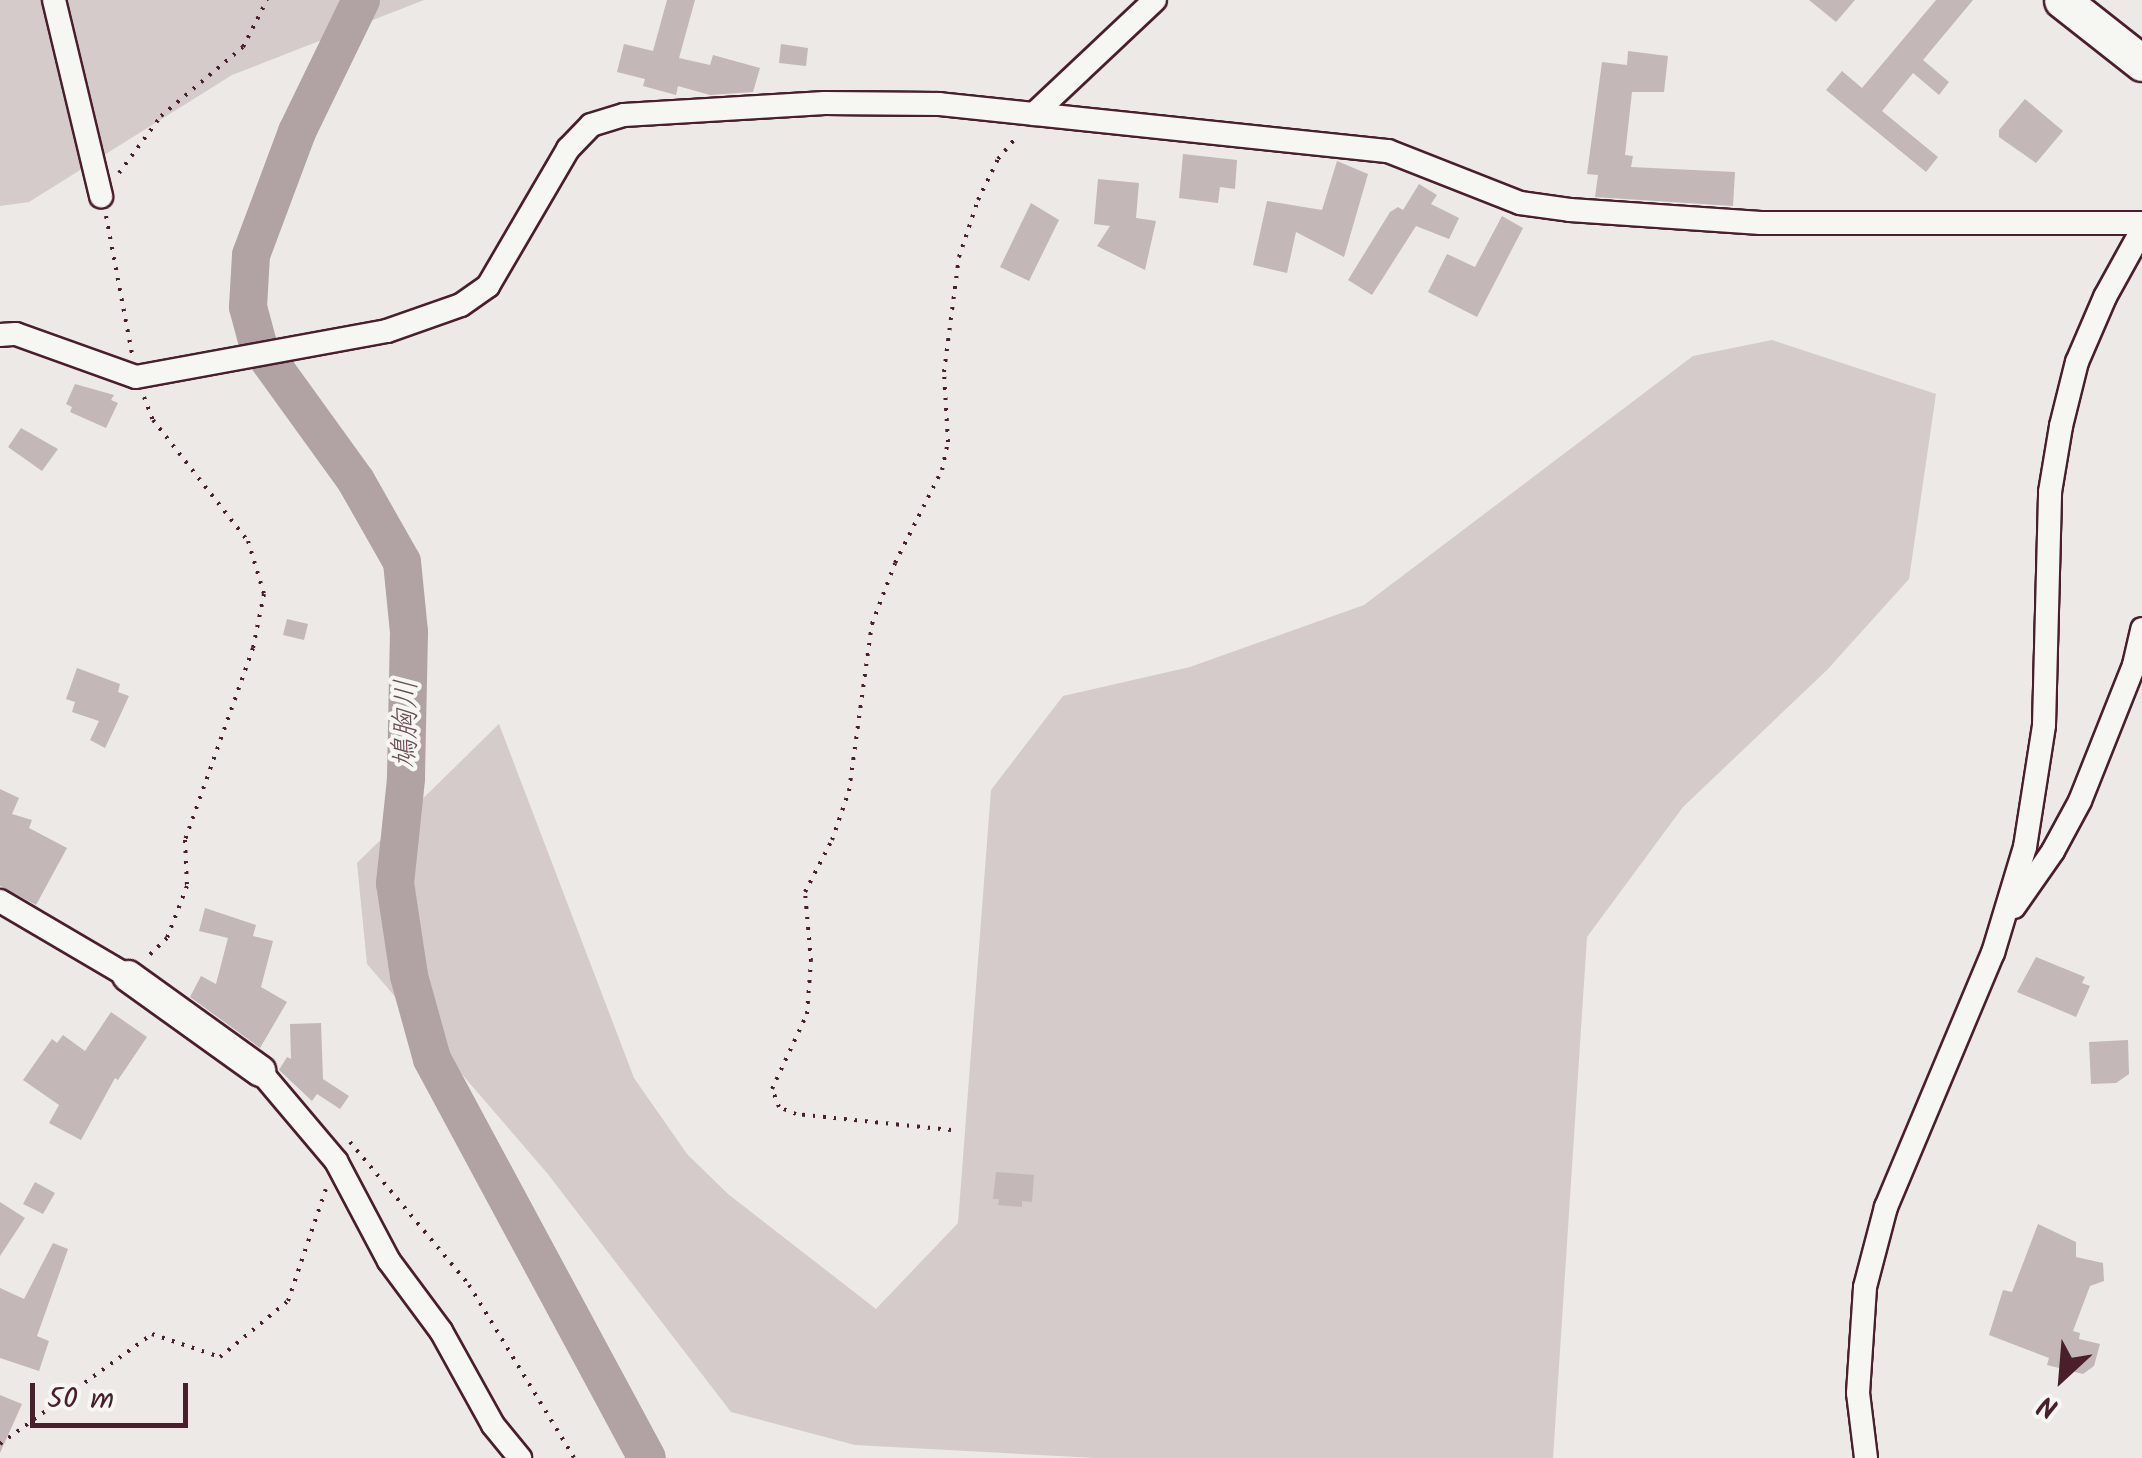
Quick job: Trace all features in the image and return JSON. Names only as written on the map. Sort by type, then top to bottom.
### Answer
[{"type":"highway","points":[[2062,0],[2142,63]]},
{"type":"main road","points":[[128,976],[260,1071]]},
{"type":"street","points":[[54,0],[102,196]]},
{"type":"street","points":[[1034,114],[1154,0]]},
{"type":"street","points":[[0,334],[16,334],[136,377],[387,331],[461,306],[488,286],[568,149],[591,125],[624,115],[825,103],[939,104],[1388,151],[1520,203],[1570,210],[1761,223],[2142,227],[2077,362],[2060,426],[2050,492],[2044,725],[2025,847],[2004,922],[1886,1206],[1865,1287],[1858,1393],[1866,1458]]},
{"type":"street","points":[[2004,922],[2053,851],[2080,801],[2134,665],[2142,629]]},
{"type":"street","points":[[0,901],[128,976]]},
{"type":"street","points":[[260,1071],[336,1161],[389,1261],[441,1330],[493,1425],[520,1458]]},
{"type":"path","points":[[128,976],[167,938],[187,886],[184,840],[254,648],[264,594],[248,541],[152,420],[136,377],[102,196],[161,116],[243,47],[267,0]]},
{"type":"path","points":[[952,1130],[796,1114],[779,1108],[772,1089],[807,1014],[811,961],[805,892],[832,840],[850,792],[872,624],[895,563],[942,470],[948,442],[944,372],[959,256],[978,200],[998,160],[1034,114]]},
{"type":"path","points":[[348,1140],[362,1151],[469,1286],[574,1458]]},
{"type":"path","points":[[0,1444],[152,1334],[220,1357],[288,1301],[336,1161]]},
{"type":"shaded area","points":[[0,0],[424,0],[232,75],[29,202],[0,206]]},
{"type":"shaded area","points":[[1772,340],[1936,394],[1909,579],[1827,670],[1683,807],[1587,937],[1553,1458],[1096,1458],[855,1445],[731,1412],[547,1173],[367,964],[357,863],[499,724],[634,1078],[687,1154],[728,1194],[876,1309],[958,1223],[991,790],[1063,696],[1190,667],[1364,605],[1693,356]]},
{"type":"building","points":[[667,0],[695,0],[679,58],[710,65],[713,55],[760,68],[753,92],[710,95],[678,86],[676,95],[643,86],[645,79],[617,72],[624,44],[653,51]]},
{"type":"building","points":[[1809,0],[1855,0],[1836,22]]},
{"type":"building","points":[[1936,0],[1973,0],[1923,60],[1949,82],[1939,95],[1913,73],[1882,111],[1938,157],[1926,172],[1826,90],[1842,71],[1862,88]]},
{"type":"building","points":[[781,44],[808,48],[806,66],[779,63]]},
{"type":"building","points":[[1628,51],[1668,56],[1664,92],[1632,92],[1625,155],[1633,156],[1631,167],[1735,172],[1733,206],[1595,197],[1598,175],[1587,174],[1602,62],[1627,65]]},
{"type":"building","points":[[2025,99],[2063,131],[2036,163],[1999,137],[1999,130]]},
{"type":"building","points":[[1183,154],[1237,160],[1235,189],[1220,187],[1218,203],[1179,198]]},
{"type":"building","points":[[1337,161],[1368,174],[1344,257],[1296,232],[1287,273],[1253,265],[1267,201],[1322,210]]},
{"type":"building","points":[[1098,179],[1139,183],[1136,218],[1156,221],[1145,270],[1097,246],[1110,226],[1094,224]]},
{"type":"building","points":[[1419,184],[1437,195],[1431,204],[1459,218],[1449,239],[1416,226],[1372,295],[1348,280],[1390,212],[1398,207],[1403,210]]},
{"type":"building","points":[[1031,203],[1059,220],[1029,281],[1000,267]]},
{"type":"building","points":[[1502,216],[1523,228],[1477,317],[1428,292],[1447,254],[1475,267]]},
{"type":"building","points":[[75,384],[114,395],[111,400],[118,403],[106,428],[70,412],[72,407],[66,404]]},
{"type":"building","points":[[21,428],[58,449],[42,471],[8,447]]},
{"type":"building","points":[[287,619],[308,624],[304,640],[283,635]]},
{"type":"building","points":[[77,668],[120,684],[118,692],[129,696],[105,748],[90,740],[99,721],[72,712],[75,702],[66,699]]},
{"type":"building","points":[[0,789],[19,798],[12,814],[32,820],[29,828],[67,848],[36,905],[0,886]]},
{"type":"building","points":[[205,908],[256,925],[253,936],[273,941],[261,987],[287,1002],[260,1048],[190,997],[201,976],[216,984],[228,938],[199,931]]},
{"type":"building","points":[[2036,957],[2085,977],[2082,983],[2090,986],[2076,1017],[2017,992]]},
{"type":"building","points":[[111,1012],[147,1037],[118,1080],[115,1078],[81,1140],[49,1123],[59,1105],[23,1080],[52,1039],[57,1043],[63,1035],[85,1051]]},
{"type":"building","points":[[321,1023],[323,1079],[349,1096],[340,1109],[317,1094],[312,1101],[279,1070],[287,1057],[291,1059],[290,1024]]},
{"type":"building","points":[[2128,1040],[2129,1074],[2116,1083],[2091,1084],[2089,1042]]},
{"type":"building","points":[[996,1172],[1034,1175],[1032,1202],[1022,1201],[1022,1207],[998,1205],[999,1199],[993,1199]]},
{"type":"building","points":[[35,1182],[55,1193],[43,1214],[23,1204]]},
{"type":"building","points":[[0,1202],[25,1218],[0,1256]]},
{"type":"building","points":[[2038,1224],[2076,1242],[2076,1257],[2103,1263],[2104,1281],[2090,1286],[2073,1331],[2080,1333],[2079,1339],[2100,1344],[2094,1366],[2083,1374],[2047,1365],[2049,1358],[1989,1335],[2003,1290],[2012,1292]]},
{"type":"building","points":[[53,1243],[68,1249],[37,1336],[49,1341],[39,1371],[0,1358],[0,1288],[24,1299]]},
{"type":"building","points":[[0,1395],[22,1404],[0,1453]]},
{"type":"waterway","name":"鳩胸川","points":[[361,0],[297,132],[251,255],[248,307],[258,345],[356,481],[402,562],[409,632],[406,779],[395,883],[409,976],[432,1059],[647,1458]]}]
